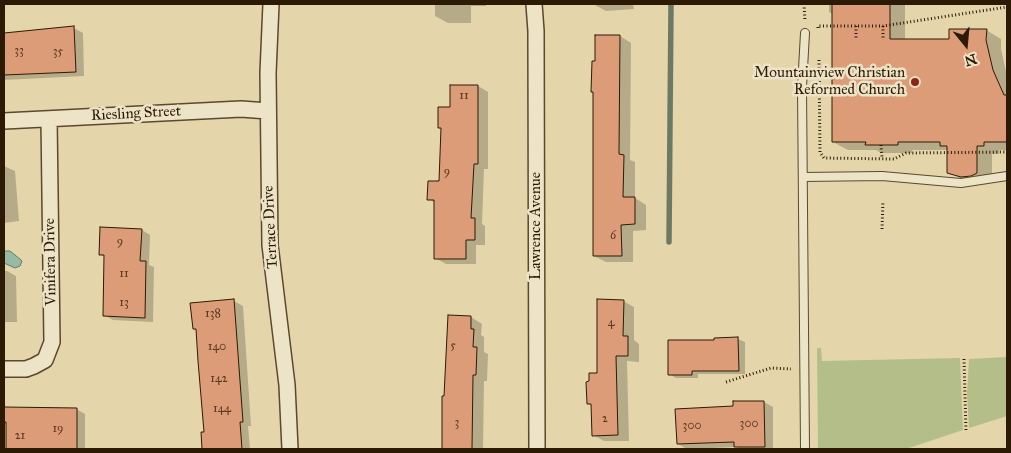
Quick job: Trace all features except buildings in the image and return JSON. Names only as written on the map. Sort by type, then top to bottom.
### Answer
[{"type":"street","name":"Terrace Drive","points":[[271,4],[268,73],[270,245],[287,385],[290,449]]},
{"type":"street","name":"Lawrence Avenue","points":[[534,4],[536,41],[537,449]]},
{"type":"street","name":"Riesling Street","points":[[4,121],[268,110]]},
{"type":"street","name":"Vinifera Drive","points":[[4,369],[26,369],[45,360],[52,342],[49,119]]},
{"type":"lane","points":[[805,33],[802,87],[805,449]]},
{"type":"lane","points":[[803,176],[882,176],[961,183],[1007,176]]},
{"type":"path","points":[[818,35],[818,26],[883,26],[1007,7]]},
{"type":"path","points":[[856,26],[856,39]]},
{"type":"path","points":[[883,26],[883,39]]},
{"type":"path","points":[[818,55],[820,152],[824,158],[894,158],[906,153],[1007,152]]},
{"type":"path","points":[[881,146],[882,158]]},
{"type":"path","points":[[882,229],[883,201]]},
{"type":"path","points":[[964,359],[966,432]]},
{"type":"path","points":[[726,382],[772,368],[804,370]]},
{"type":"shaded area","points":[[4,251],[10,251],[20,259],[22,261],[20,266],[15,268],[4,263]]},
{"type":"shaded area","points":[[817,348],[821,348],[822,361],[960,358],[963,430],[906,449],[818,449]]},
{"type":"shaded area","points":[[1007,357],[1007,416],[969,428],[967,394],[969,359]]},
{"type":"waterway","points":[[669,242],[671,4]]},
{"type":"place","name":"Mountainview Christian Reformed Church","points":[[915,82]]}]
